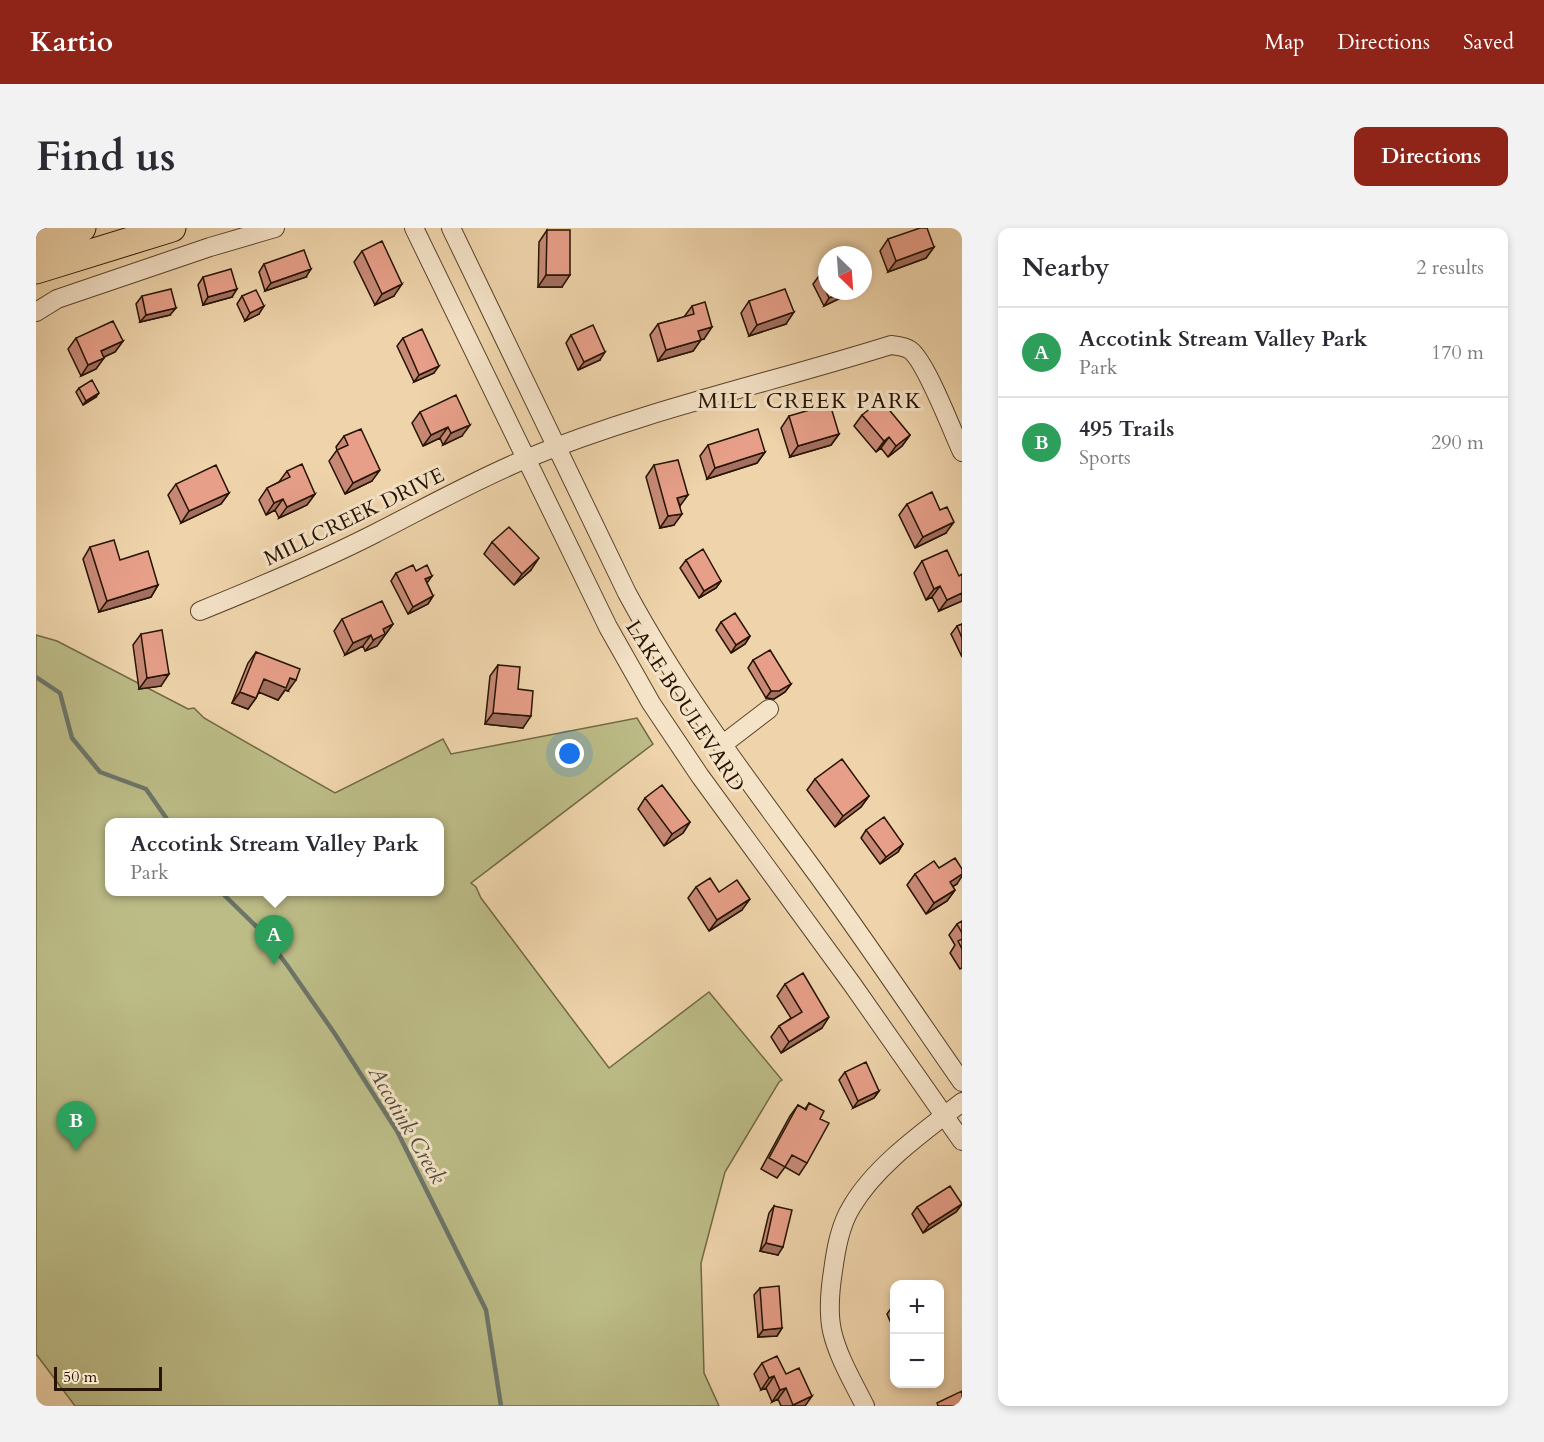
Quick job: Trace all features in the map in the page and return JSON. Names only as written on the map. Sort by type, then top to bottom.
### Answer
[{"type":"main road","points":[[36,242],[82,228]]},
{"type":"main road","points":[[36,270],[172,228]]},
{"type":"street","points":[[36,312],[57,299],[210,247],[275,228]]},
{"type":"street","name":"LAKE BOULEVARD","points":[[414,228],[608,627],[651,703],[700,776],[852,984],[962,1141]]},
{"type":"street","name":"LAKE BOULEVARD","points":[[451,228],[627,593],[649,633],[681,686],[722,745],[824,884],[962,1082]]},
{"type":"street","points":[[557,447],[638,419],[891,345],[909,349],[917,357],[962,452]]},
{"type":"street","name":"MILLCREEK DRIVE","points":[[200,611],[282,578],[424,507],[526,459],[557,447]]},
{"type":"street","points":[[722,745],[769,709]]},
{"type":"street","points":[[865,1406],[836,1346],[831,1328],[831,1282],[844,1222],[862,1191],[888,1164],[962,1102]]},
{"type":"green space","points":[[36,635],[57,641],[188,709],[194,708],[204,718],[335,793],[443,739],[451,754],[637,718],[653,744],[471,883],[609,1068],[709,992],[782,1080],[725,1172],[701,1263],[704,1373],[719,1406],[75,1406],[36,1354]]},
{"type":"building","points":[[920,228],[927,228],[934,247],[896,261],[888,239]]},
{"type":"building","points":[[547,230],[570,230],[570,275],[546,275]]},
{"type":"building","points":[[382,241],[402,284],[382,294],[362,251]]},
{"type":"building","points":[[304,250],[311,269],[271,283],[264,264]]},
{"type":"building","points":[[231,269],[237,289],[208,297],[203,277]]},
{"type":"building","points":[[171,289],[176,308],[146,315],[142,296]]},
{"type":"building","points":[[785,289],[794,312],[757,325],[749,301]]},
{"type":"building","points":[[256,290],[264,306],[250,313],[242,296]]},
{"type":"building","points":[[705,302],[712,327],[698,331],[701,340],[666,350],[658,324],[694,314],[692,306]]},
{"type":"building","points":[[113,321],[123,341],[101,351],[104,358],[88,365],[76,338]]},
{"type":"building","points":[[593,325],[605,352],[584,362],[571,335]]},
{"type":"building","points":[[422,329],[439,366],[419,375],[403,338]]},
{"type":"building","points":[[92,380],[99,393],[86,401],[79,388]]},
{"type":"building","points":[[456,395],[470,425],[451,433],[448,427],[431,435],[420,412]]},
{"type":"building","points":[[881,400],[910,435],[896,446],[889,437],[884,441],[862,415]]},
{"type":"building","points":[[830,404],[839,434],[798,446],[789,416]]},
{"type":"building","points":[[361,429],[380,470],[353,483],[337,450],[348,445],[344,436]]},
{"type":"building","points":[[758,429],[765,452],[715,468],[708,445]]},
{"type":"building","points":[[678,460],[688,495],[677,498],[682,514],[668,516],[654,465]]},
{"type":"building","points":[[302,464],[315,494],[287,507],[283,499],[274,503],[267,488],[290,477],[287,471]]},
{"type":"building","points":[[216,465],[229,493],[189,511],[176,484]]},
{"type":"building","points":[[932,492],[940,510],[947,507],[954,522],[923,537],[907,504]]},
{"type":"building","points":[[509,527],[539,558],[522,574],[492,542]]},
{"type":"building","points":[[114,540],[120,560],[148,551],[158,585],[107,601],[90,547]]},
{"type":"building","points":[[703,549],[721,581],[704,591],[686,560]]},
{"type":"building","points":[[947,550],[959,576],[962,574],[962,593],[947,600],[940,586],[934,589],[922,561]]},
{"type":"building","points":[[413,565],[416,571],[427,565],[432,576],[425,579],[433,596],[413,607],[396,573]]},
{"type":"building","points":[[382,601],[393,624],[383,629],[385,634],[373,640],[371,635],[353,643],[342,619]]},
{"type":"building","points":[[735,613],[750,636],[736,645],[721,622]]},
{"type":"building","points":[[962,624],[962,638],[957,626]]},
{"type":"building","points":[[162,630],[169,674],[147,678],[141,634]]},
{"type":"building","points":[[770,650],[791,684],[779,691],[771,691],[753,660]]},
{"type":"building","points":[[256,652],[300,669],[296,680],[290,678],[286,688],[264,679],[256,698],[240,692]]},
{"type":"building","points":[[498,665],[520,667],[518,689],[533,691],[531,716],[493,713]]},
{"type":"building","points":[[842,759],[869,796],[843,816],[815,779]]},
{"type":"building","points":[[662,785],[690,822],[672,834],[645,798]]},
{"type":"building","points":[[884,817],[903,844],[886,857],[866,830]]},
{"type":"building","points":[[955,858],[962,869],[962,874],[950,882],[955,890],[934,903],[915,874],[934,861],[939,868]]},
{"type":"building","points":[[710,878],[719,892],[737,880],[750,899],[717,920],[696,887]]},
{"type":"building","points":[[962,921],[962,933],[957,924]]},
{"type":"building","points":[[803,973],[829,1017],[789,1042],[779,1026],[802,1012],[785,984]]},
{"type":"building","points":[[866,1062],[879,1091],[858,1101],[845,1072]]},
{"type":"building","points":[[809,1103],[824,1111],[820,1119],[829,1123],[807,1163],[792,1155],[785,1167],[769,1158],[798,1105],[806,1110]]},
{"type":"building","points":[[950,1186],[962,1204],[929,1225],[917,1207]]},
{"type":"building","points":[[774,1206],[792,1210],[783,1247],[766,1243]]},
{"type":"building","points":[[779,1286],[782,1328],[763,1330],[760,1288]]},
{"type":"building","points":[[777,1356],[786,1374],[799,1368],[812,1396],[793,1405],[786,1388],[780,1390],[774,1376],[769,1378],[762,1363]]},
{"type":"building","points":[[962,1391],[962,1406],[938,1406],[937,1403]]},
{"type":"waterway","name":"Accotink Creek","points":[[36,677],[60,693],[72,738],[100,772],[146,789],[166,818]]},
{"type":"waterway","name":"Accotink Creek","points":[[225,896],[262,932],[287,965],[335,1034],[397,1131],[486,1310],[501,1406]]},
{"type":"place","name":"Accotink Stream Valley Park","points":[[274,965]]},
{"type":"place","name":"495 Trails","points":[[76,1151]]},
{"type":"district","name":"MILL CREEK PARK","points":[[810,401]]}]
